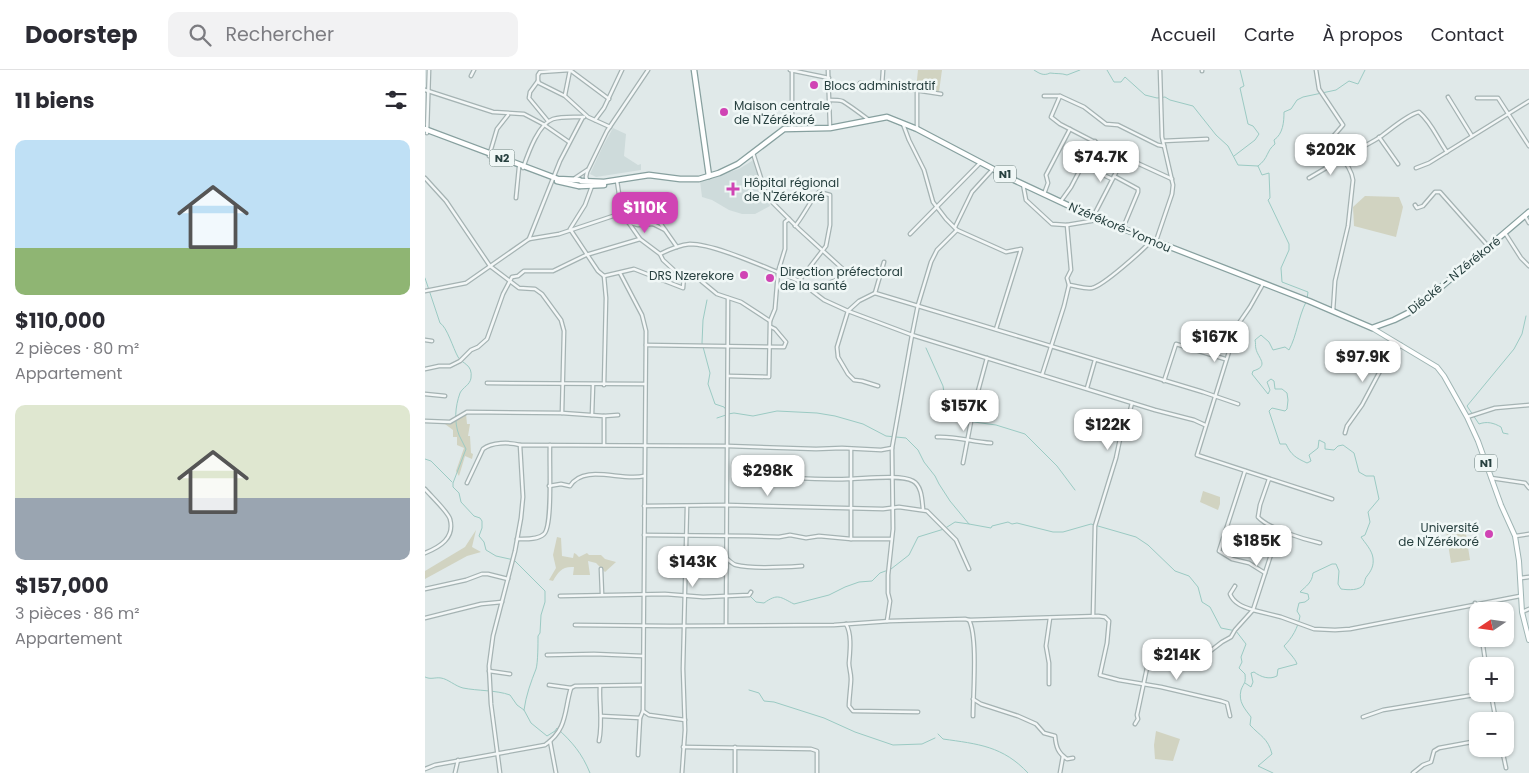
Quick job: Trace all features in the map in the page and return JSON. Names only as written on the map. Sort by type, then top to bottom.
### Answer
[{"type":"highway","points":[[694,70],[709,176]]},
{"type":"highway","name":"N'zérékoré-Yomou","points":[[709,176],[738,164],[780,131],[792,128],[830,128],[887,117],[903,122],[1023,184],[1095,218],[1307,300],[1373,328]]},
{"type":"highway","name":"N2","points":[[426,131],[553,179],[579,186],[649,176],[699,179],[709,176]]},
{"type":"highway","name":"N2","points":[[553,179],[580,180],[591,184]]},
{"type":"highway","points":[[579,186],[577,183],[580,180]]},
{"type":"highway","name":"Diécké - N'Zérékoré","points":[[1373,328],[1414,310],[1529,212]]},
{"type":"main road","name":"N1","points":[[1373,328],[1437,366],[1445,376],[1467,417],[1515,536],[1522,612],[1529,640]]},
{"type":"street","points":[[426,131],[426,90],[429,70]]},
{"type":"street","points":[[471,76],[474,70]]},
{"type":"street","points":[[565,96],[571,70]]},
{"type":"street","points":[[548,121],[529,98],[530,92],[538,81],[538,72],[571,70],[609,99]]},
{"type":"street","points":[[595,120],[609,99],[622,70]]},
{"type":"street","points":[[570,229],[585,205],[591,184],[585,177],[588,169],[610,127],[647,70]]},
{"type":"street","points":[[792,128],[791,70],[829,78]]},
{"type":"street","points":[[828,70],[830,128]]},
{"type":"street","points":[[882,85],[883,70]]},
{"type":"street","points":[[1069,285],[1095,288],[1153,242],[1172,194],[1172,179],[1163,141],[1159,70]]},
{"type":"street","points":[[1316,70],[1319,90],[1343,125],[1331,139],[1333,146],[1352,173],[1352,196],[1348,226],[1335,282],[1333,311]]},
{"type":"street","points":[[538,81],[565,96],[588,117],[610,127]]},
{"type":"street","points":[[861,83],[941,94]]},
{"type":"street","points":[[426,90],[493,112],[524,114],[543,124],[569,142]]},
{"type":"street","points":[[917,91],[917,129]]},
{"type":"street","points":[[1044,96],[1060,96],[1083,107],[1106,124],[1118,125],[1158,145],[1164,146]]},
{"type":"street","points":[[1060,96],[1051,117],[1060,124],[1172,179]]},
{"type":"street","points":[[1448,97],[1472,136]]},
{"type":"street","points":[[1477,98],[1498,98],[1529,146]]},
{"type":"street","points":[[830,100],[845,102],[869,120]]},
{"type":"street","points":[[1417,168],[1429,163],[1529,101]]},
{"type":"street","points":[[1309,178],[1379,137],[1398,125],[1409,115],[1419,112],[1434,129],[1437,138],[1447,152]]},
{"type":"street","points":[[489,154],[497,129],[509,114]]},
{"type":"street","points":[[529,238],[569,142],[583,117]]},
{"type":"street","points":[[517,198],[522,167],[543,124],[557,118],[588,117]]},
{"type":"street","points":[[903,122],[923,170],[933,202],[946,219],[956,229],[1005,252],[1021,250],[996,329]]},
{"type":"street","points":[[1043,194],[1048,183],[1047,175],[1070,128]]},
{"type":"street","points":[[1379,137],[1398,164]]},
{"type":"street","points":[[1163,141],[1207,139]]},
{"type":"street","points":[[1060,202],[1071,187],[1095,141]]},
{"type":"street","points":[[753,153],[767,197],[795,226],[845,271],[836,280],[822,286]]},
{"type":"street","points":[[1023,184],[1026,200],[1052,224],[1067,225],[1095,218],[1124,157]]},
{"type":"street","points":[[910,234],[981,162]]},
{"type":"street","points":[[1082,165],[1112,180]]},
{"type":"street","points":[[887,621],[890,607],[888,584],[893,529],[892,448],[918,305],[931,262],[937,250],[956,229],[972,192],[994,168]]},
{"type":"street","points":[[570,180],[588,169]]},
{"type":"street","points":[[1114,176],[1138,188],[1123,229]]},
{"type":"street","points":[[425,178],[446,201],[490,266],[519,288],[535,289],[542,294],[561,320],[564,331],[562,414]]},
{"type":"street","points":[[617,181],[622,213],[640,239],[660,254],[670,267],[684,276],[694,277],[717,294],[741,302],[770,321]]},
{"type":"street","points":[[795,226],[803,218],[815,195],[819,192],[830,195],[831,212],[827,246],[799,281]]},
{"type":"street","points":[[1415,205],[1417,208],[1421,207],[1435,192],[1440,192],[1488,246]]},
{"type":"street","points":[[651,210],[677,247]]},
{"type":"street","points":[[425,291],[466,284],[529,238],[559,234],[622,213]]},
{"type":"street","points":[[1525,216],[1529,223]]},
{"type":"street","points":[[653,224],[657,218]]},
{"type":"street","points":[[729,376],[769,377],[770,321],[775,309],[778,272],[785,249],[785,222],[789,218]]},
{"type":"street","points":[[627,221],[638,225],[653,224],[665,230]]},
{"type":"street","points":[[1042,375],[1069,285],[1067,278],[1071,270],[1067,225]]},
{"type":"street","points":[[570,229],[586,255],[603,276],[606,298],[604,385]]},
{"type":"street","points":[[1505,233],[1521,258],[1529,266]]},
{"type":"street","points":[[425,369],[450,366],[461,361],[471,350],[478,347],[487,338],[509,280],[512,277],[519,276],[524,271],[553,271],[586,255],[640,239]]},
{"type":"street","points":[[660,254],[677,247],[694,244],[703,246],[778,272],[799,281],[824,300],[848,312],[912,335],[1132,403],[1194,420],[1205,425]]},
{"type":"street","points":[[875,293],[884,262]]},
{"type":"street","points":[[603,276],[634,269],[683,288],[684,276]]},
{"type":"street","points":[[620,273],[645,323],[646,346],[643,711],[639,718],[638,755]]},
{"type":"street","points":[[1263,284],[1237,326],[1225,359],[1197,454],[1332,499]]},
{"type":"street","points":[[878,386],[854,380],[838,357],[837,347],[848,312],[859,301],[875,293],[1238,404]]},
{"type":"street","points":[[726,625],[727,558],[725,536],[729,376],[728,298]]},
{"type":"street","points":[[646,346],[728,345],[784,347],[786,342],[771,327]]},
{"type":"street","points":[[425,340],[432,341]]},
{"type":"street","points":[[1164,381],[1176,344],[1225,359]]},
{"type":"street","points":[[1345,433],[1347,426],[1362,405],[1387,358],[1401,345]]},
{"type":"street","points":[[963,463],[974,406],[987,358]]},
{"type":"street","points":[[1087,388],[1095,360]]},
{"type":"street","points":[[487,383],[645,384]]},
{"type":"street","points":[[591,415],[593,385]]},
{"type":"street","points":[[425,394],[445,396]]},
{"type":"street","points":[[1093,616],[1095,525],[1132,403]]},
{"type":"street","points":[[1467,417],[1495,408],[1529,405]]},
{"type":"street","points":[[425,421],[443,422],[467,412],[618,415]]},
{"type":"street","points":[[603,416],[604,445]]},
{"type":"street","points":[[937,437],[951,437],[967,441],[991,443]]},
{"type":"street","points":[[467,482],[483,449],[487,446],[498,444],[728,446],[816,450],[881,450],[892,448]]},
{"type":"street","points":[[500,773],[489,672],[493,636],[513,560],[523,497],[520,445]]},
{"type":"street","points":[[517,539],[532,538],[544,534],[550,514],[550,445]]},
{"type":"street","points":[[851,449],[851,539]]},
{"type":"street","points":[[1245,471],[1219,551],[1232,559],[1249,563],[1265,572]]},
{"type":"street","points":[[549,486],[561,484],[570,486],[576,478],[588,475],[644,476]]},
{"type":"street","points":[[770,477],[891,478],[915,481],[919,486],[923,509]]},
{"type":"street","points":[[1491,478],[1525,483],[1529,488]]},
{"type":"street","points":[[1269,479],[1260,505],[1258,518],[1266,525],[1320,543]]},
{"type":"street","points":[[425,489],[450,518],[449,536],[445,542],[425,553]]},
{"type":"street","points":[[644,506],[687,507],[727,505],[923,509],[945,527],[956,540],[969,569]]},
{"type":"street","points":[[682,773],[685,720],[683,669],[687,507]]},
{"type":"street","points":[[1148,666],[1175,661],[1191,663],[1199,655],[1209,652],[1231,637],[1253,610],[1279,530]]},
{"type":"street","points":[[1515,536],[1529,534]]},
{"type":"street","points":[[644,535],[779,537],[790,535],[806,538],[819,536],[851,539],[891,539]]},
{"type":"street","points":[[727,558],[735,564],[744,566],[802,566]]},
{"type":"street","points":[[601,569],[602,594]]},
{"type":"street","points":[[425,589],[466,580],[482,574],[508,579]]},
{"type":"street","points":[[1519,579],[1529,577]]},
{"type":"street","points":[[1235,586],[1230,594],[1232,600],[1236,603],[1298,624],[1321,629],[1350,629],[1469,604]]},
{"type":"street","points":[[560,596],[665,594],[726,596],[749,595],[751,592]]},
{"type":"street","points":[[1481,602],[1520,596]]},
{"type":"street","points":[[425,618],[481,604],[502,602]]},
{"type":"street","points":[[1522,612],[1529,609]]},
{"type":"street","points":[[575,625],[846,624],[887,621],[1093,616],[1105,618],[1109,622],[1107,643],[1100,675],[1221,701],[1227,703],[1230,716]]},
{"type":"street","points":[[1049,684],[1048,657],[1045,646],[1050,618]]},
{"type":"street","points":[[969,620],[973,627],[974,648],[973,716]]},
{"type":"street","points":[[846,624],[849,628],[851,654],[849,664],[851,682],[849,706],[853,711],[919,712]]},
{"type":"street","points":[[1135,724],[1138,719],[1151,649]]},
{"type":"street","points":[[547,655],[643,656]]},
{"type":"street","points":[[489,672],[510,674]]},
{"type":"street","points":[[549,685],[571,688],[575,686],[643,685]]},
{"type":"street","points":[[599,741],[602,726],[600,686]]},
{"type":"street","points":[[425,769],[458,760],[540,747],[550,741],[559,729],[567,711],[571,688]]},
{"type":"street","points":[[1363,717],[1383,710],[1469,696]]},
{"type":"street","points":[[973,699],[981,704],[1036,724],[1045,733],[1055,736],[1057,748],[1063,756],[1067,759],[1073,758]]},
{"type":"street","points":[[643,711],[649,715],[685,720]]},
{"type":"street","points":[[601,716],[639,718]]},
{"type":"street","points":[[550,741],[556,773]]},
{"type":"street","points":[[1413,773],[1423,765],[1431,762],[1434,750],[1448,745],[1469,742]]},
{"type":"street","points":[[683,747],[816,750],[817,773]]},
{"type":"street","points":[[735,747],[735,773]]},
{"type":"street","points":[[1060,773],[1063,756]]},
{"type":"street","points":[[1504,757],[1506,768]]},
{"type":"street","points":[[455,773],[458,760]]},
{"type":"shaded area","points":[[613,128],[626,134],[624,156],[638,165],[641,164],[641,170],[596,177],[590,174]]},
{"type":"shaded area","name":"Hôpital régional de N'Zérékoré","points":[[755,159],[770,206],[755,214],[742,214],[702,197],[700,181],[739,169]]},
{"type":"green space","points":[[918,70],[942,70],[939,92],[916,89]]},
{"type":"green space","points":[[1365,196],[1399,197],[1403,207],[1396,237],[1354,226],[1353,207]]},
{"type":"green space","points":[[466,414],[467,424],[470,424],[468,436],[470,436],[471,453],[473,454],[472,459],[465,456],[459,476],[456,471],[464,448],[457,445],[457,437],[453,437],[453,430],[445,424],[454,422]]},
{"type":"green space","points":[[1203,491],[1220,497],[1218,510],[1200,502]]},
{"type":"green space","points":[[1465,528],[1470,560],[1451,563],[1446,531]]},
{"type":"green space","points":[[476,530],[472,547],[481,552],[467,556],[425,579],[425,571],[465,547]]},
{"type":"green space","points":[[557,537],[561,538],[562,556],[573,558],[574,553],[579,557],[587,553],[589,555],[601,555],[605,559],[616,562],[605,572],[596,563],[588,561],[590,575],[573,575],[574,567],[570,567],[561,570],[553,581],[549,580],[556,568],[553,555]]},
{"type":"green space","points":[[1156,731],[1180,739],[1173,761],[1155,759]]},
{"type":"waterway","points":[[1034,70],[1044,74],[1067,75],[1080,70]]},
{"type":"waterway","points":[[1107,70],[1114,82],[1121,82],[1125,77],[1145,95],[1157,98],[1165,97],[1193,106],[1216,135],[1228,146],[1238,165],[1258,166],[1262,175],[1269,173],[1270,198],[1268,200],[1289,244],[1289,250],[1281,268],[1282,282],[1308,292],[1307,299]]},
{"type":"waterway","points":[[1234,156],[1255,140],[1259,134],[1253,126],[1248,124],[1240,88],[1244,86],[1240,70]]},
{"type":"waterway","points":[[1258,166],[1275,144],[1274,140],[1282,128],[1284,112],[1291,109],[1297,100],[1336,90],[1349,81],[1358,84],[1365,70]]},
{"type":"waterway","points":[[425,278],[440,323],[443,325],[458,357],[469,367],[471,373],[469,382],[460,393],[456,409],[457,430],[466,449],[453,487],[459,493],[461,502],[474,516],[482,521],[479,536],[484,542],[486,550],[496,556],[514,560],[545,591],[545,602],[538,636],[537,666],[527,694],[524,710]]},
{"type":"waterway","points":[[707,300],[703,320],[702,343],[710,373],[708,384],[715,404],[724,407],[727,411]]},
{"type":"waterway","points":[[1245,683],[1251,687],[1253,682],[1251,673],[1254,672],[1271,678],[1277,676],[1278,669],[1297,664],[1284,646],[1298,625],[1300,616],[1297,611],[1299,603],[1309,599],[1308,594],[1300,592],[1310,582],[1313,573],[1336,564],[1339,571],[1338,584],[1341,589],[1354,590],[1364,584],[1373,563],[1371,552],[1361,537],[1365,535],[1370,522],[1368,512],[1379,499],[1374,476],[1366,476],[1359,472],[1354,453],[1343,445],[1338,446],[1334,450],[1325,449],[1325,443],[1319,440],[1318,448],[1309,455],[1311,461],[1307,463],[1294,456],[1286,444],[1280,444],[1269,411],[1272,408],[1285,411],[1287,409],[1287,393],[1282,389],[1275,389],[1274,381],[1271,379],[1267,382],[1270,390],[1268,394],[1252,374],[1262,364],[1256,349],[1255,340],[1261,335],[1269,342],[1273,350],[1285,347],[1289,350],[1306,302]]},
{"type":"waterway","points":[[1508,434],[1503,433],[1501,427],[1493,424],[1479,424],[1467,406],[1514,349],[1522,334],[1526,316]]},
{"type":"waterway","points":[[926,348],[943,386],[946,405],[953,414],[974,422],[996,425],[1025,434],[1057,466],[1075,490]]},
{"type":"waterway","points":[[728,414],[753,416],[777,411],[817,413],[863,424],[886,436],[906,438],[918,450],[950,501],[969,524],[991,528],[992,526],[1008,522],[1053,532],[1063,532],[1091,524],[1136,537],[1148,545],[1175,571],[1189,576],[1198,587],[1202,602],[1210,607],[1221,628],[1236,631],[1246,644],[1239,668],[1245,674],[1245,683],[1241,690],[1240,698],[1251,717],[1250,725],[1266,741],[1272,754],[1258,766],[1273,773]]},
{"type":"waterway","points":[[717,418],[726,415]]},
{"type":"waterway","points":[[425,459],[431,461],[452,482]]},
{"type":"waterway","points":[[742,597],[750,596],[756,602],[764,603],[779,597],[794,604],[829,595],[859,582],[872,581],[880,573],[891,569],[909,555],[918,537],[944,529],[955,522],[969,524]]},
{"type":"waterway","points":[[425,677],[444,679],[463,688],[510,695],[517,705],[524,710],[531,723],[547,736],[557,728],[572,743],[590,773]]},
{"type":"waterway","points":[[749,690],[759,693],[764,701],[774,702],[824,718],[855,732],[893,745],[922,744],[935,738]]},
{"type":"waterway","points":[[938,734],[943,739],[979,745],[999,752],[1019,764],[1028,773]]},
{"type":"place","name":"Blocs administratif","points":[[814,85]]},
{"type":"place","name":"Maison centrale de N'Zérékoré","points":[[724,112]]},
{"type":"place","name":"Hôpital régional de N'Zérékoré","points":[[733,189]]},
{"type":"place","name":"DRS Nzerekore","points":[[744,275]]},
{"type":"place","name":"Direction préfectoral de la santé","points":[[770,278]]},
{"type":"place","name":"Université de N'Zérékoré","points":[[1489,534]]}]
